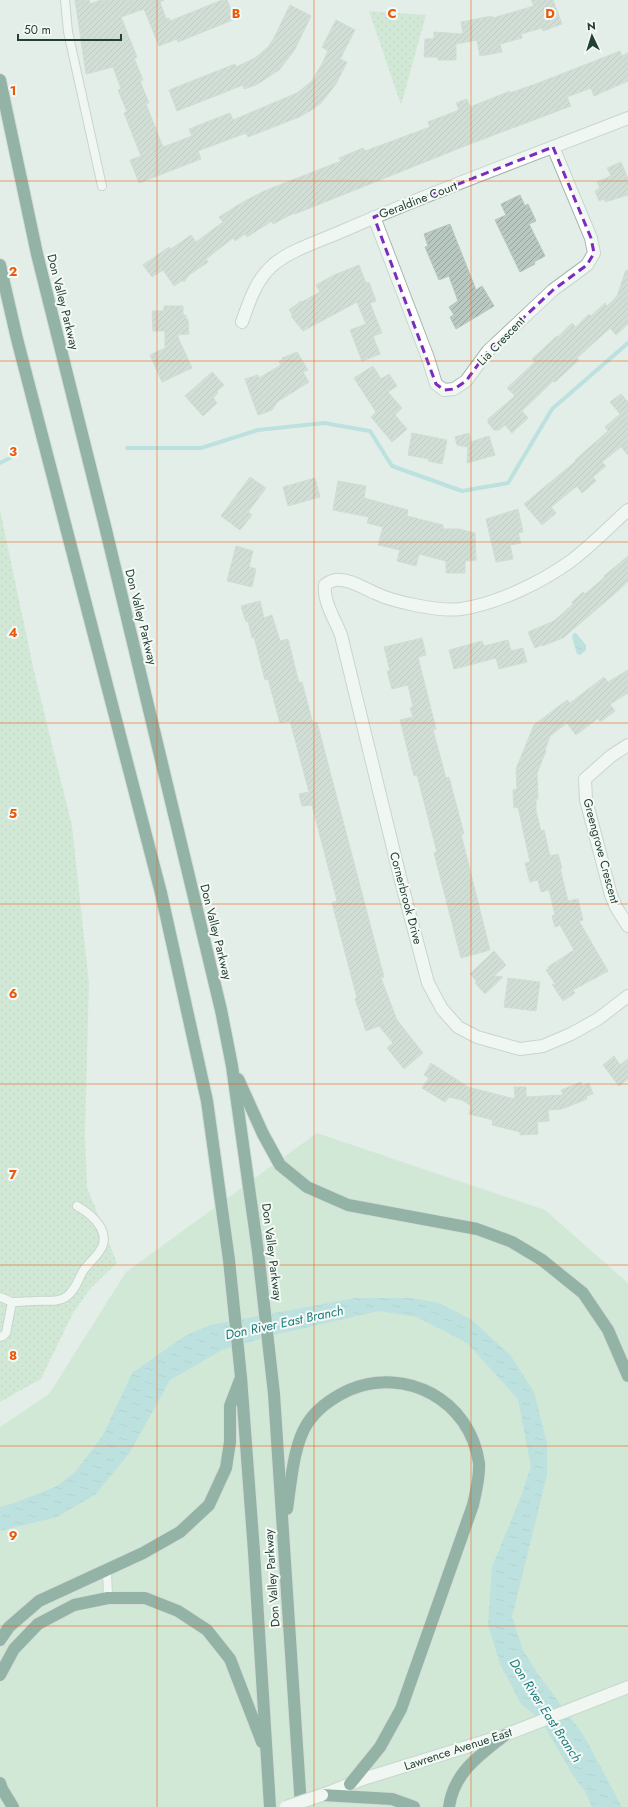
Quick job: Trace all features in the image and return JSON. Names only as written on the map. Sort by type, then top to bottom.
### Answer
[{"type":"highway","name":"Don Valley Parkway","points":[[0,80],[37,254],[105,526],[221,1010],[232,1066],[258,1252],[274,1394],[301,1807]]},
{"type":"highway","name":"Don Valley Parkway","points":[[0,265],[17,338],[161,893],[207,1101],[229,1260],[241,1377],[270,1807]]},
{"type":"highway","points":[[232,1066],[263,1134],[280,1165],[307,1187],[348,1205],[477,1229],[512,1242],[542,1260],[583,1293],[608,1330],[628,1376]]},
{"type":"highway","points":[[0,1640],[9,1627],[39,1601],[143,1553],[180,1532],[209,1505],[226,1468],[230,1442],[230,1406],[241,1377]]},
{"type":"highway","points":[[284,1532],[299,1443],[306,1425],[330,1400],[372,1382],[396,1382],[417,1387],[439,1397],[449,1405],[464,1423],[476,1450],[479,1463],[479,1478],[473,1505],[401,1709],[380,1747],[346,1786]]},
{"type":"highway","points":[[0,1675],[14,1649],[38,1624],[74,1605],[108,1598],[145,1598],[178,1611],[207,1630],[230,1658],[267,1754]]},
{"type":"highway","points":[[448,1807],[454,1787],[465,1768],[504,1735]]},
{"type":"highway","points":[[0,1783],[13,1807]]},
{"type":"highway","points":[[322,1795],[392,1799],[414,1807]]},
{"type":"street","name":"Geraldine Court","points":[[242,322],[254,291],[263,275],[273,264],[293,253],[374,217],[628,118]]},
{"type":"street","name":"Lia Crescent","points":[[374,217],[428,358],[436,384],[444,390],[454,390],[466,381],[488,351],[553,290],[587,265],[594,252],[591,238],[553,148]]},
{"type":"street","name":"Cornerbrook Drive","points":[[628,510],[572,561],[512,595],[460,609],[430,608],[410,603],[376,594],[351,581],[339,579],[331,581],[325,585],[327,601],[341,635],[401,881],[428,983],[442,1009],[458,1027],[477,1037],[520,1049],[544,1046],[571,1034],[598,1019],[628,996]]},
{"type":"street","name":"Greengrove Crescent","points":[[628,745],[611,756],[585,779],[586,800],[612,895],[616,908],[628,926]]},
{"type":"street","name":"Lawrence Avenue East","points":[[286,1807],[504,1735],[628,1687]]},
{"type":"lane","points":[[65,0],[68,32],[102,186]]},
{"type":"lane","points":[[0,1297],[12,1302],[57,1301],[67,1296],[75,1288],[90,1261],[99,1252],[104,1242],[102,1228],[95,1218],[77,1206]]},
{"type":"lane","points":[[0,1337],[6,1333],[12,1302]]},
{"type":"lane","points":[[107,1570],[108,1598]]},
{"type":"highlighted area","points":[[553,147],[591,238],[594,253],[587,265],[553,290],[488,351],[466,381],[454,389],[444,390],[436,384],[374,217]]},
{"type":"green space","points":[[369,11],[426,15],[401,105]]},
{"type":"green space","points":[[0,510],[34,671],[72,826],[89,983],[85,1133],[87,1187],[117,1263],[90,1289],[73,1313],[41,1379],[0,1402]]},
{"type":"green space","points":[[317,1133],[545,1210],[628,1283],[628,1807],[0,1807],[0,1427],[49,1394],[126,1272]]},
{"type":"water","points":[[576,633],[586,645],[586,650],[580,655],[577,654],[572,637],[573,634]]},
{"type":"water","name":"Don River East Branch","points":[[355,1298],[412,1298],[439,1303],[472,1320],[511,1356],[534,1392],[547,1443],[547,1475],[512,1617],[523,1650],[538,1674],[584,1736],[622,1807],[592,1807],[585,1791],[574,1777],[541,1720],[521,1704],[500,1664],[488,1625],[492,1567],[520,1499],[531,1467],[518,1399],[467,1343],[417,1317],[379,1311],[274,1335],[222,1350],[170,1380],[130,1452],[96,1494],[57,1517],[0,1531],[0,1507],[57,1486],[76,1471],[103,1435],[132,1373],[185,1336],[210,1325]]},
{"type":"building","points":[[75,0],[89,0],[90,4],[101,0],[164,0],[160,2],[166,19],[169,18],[170,21],[222,0],[227,0],[235,19],[178,42],[177,39],[159,46],[144,9],[121,17],[137,57],[134,58],[143,80],[140,81],[149,103],[146,104],[163,147],[192,136],[189,129],[230,113],[233,120],[297,93],[312,81],[322,64],[328,51],[322,47],[336,20],[355,30],[340,59],[347,62],[336,84],[321,103],[310,111],[299,117],[248,137],[246,133],[198,151],[201,159],[139,183],[130,160],[141,156],[124,113],[127,112],[118,90],[121,89],[113,67],[86,74]]},
{"type":"building","points":[[531,0],[553,0],[562,24],[543,31],[542,28],[521,34],[522,38],[500,44],[502,52],[480,56],[477,40],[456,44],[456,60],[438,60],[438,57],[424,57],[425,39],[434,39],[434,32],[463,34],[461,22],[492,16],[493,18],[534,6]]},
{"type":"building","points":[[290,5],[311,16],[294,51],[279,70],[256,85],[244,89],[243,85],[177,111],[169,90],[235,64],[236,67],[255,58],[268,47],[274,38]]},
{"type":"building","points":[[620,51],[622,56],[628,53],[628,81],[594,96],[591,88],[567,97],[571,106],[470,144],[295,214],[294,213],[273,224],[272,221],[247,237],[245,234],[235,241],[233,238],[206,259],[208,262],[189,275],[184,282],[183,280],[174,286],[163,270],[152,277],[143,265],[169,247],[171,249],[191,235],[196,242],[223,222],[219,217],[264,191],[341,161],[339,158],[363,148],[365,151],[430,127],[428,122],[459,110],[456,103],[467,99],[470,107],[510,91],[510,93],[541,82]]},
{"type":"building","points":[[621,162],[628,179],[628,195],[605,202],[604,199],[599,201],[595,191],[600,188],[597,182],[611,176],[607,168]]},
{"type":"building","points":[[520,195],[525,206],[528,204],[536,221],[529,224],[545,256],[534,262],[535,264],[520,272],[495,220],[506,215],[501,204]]},
{"type":"building","points":[[450,224],[476,290],[482,286],[494,306],[456,329],[450,317],[454,315],[449,307],[458,301],[449,276],[439,280],[425,247],[428,246],[424,234]]},
{"type":"building","points":[[359,265],[366,283],[369,282],[376,301],[370,303],[382,333],[373,336],[380,354],[362,361],[350,330],[366,324],[357,302],[303,331],[291,316],[293,315],[289,310],[301,301],[302,302],[320,292],[316,285],[334,275]]},
{"type":"building","points":[[626,270],[628,271],[628,324],[616,335],[610,328],[577,358],[579,360],[555,382],[553,381],[522,411],[528,418],[512,433],[505,425],[499,430],[494,430],[488,423],[488,419],[515,396],[507,388],[535,362],[532,359],[572,323],[576,327],[589,314],[591,316],[605,303],[607,306],[617,296]]},
{"type":"building","points":[[164,306],[183,306],[183,315],[186,315],[186,319],[188,319],[189,334],[177,335],[192,368],[162,382],[150,355],[165,348],[165,331],[153,331],[152,311],[164,311]]},
{"type":"building","points":[[297,352],[308,370],[303,372],[309,382],[277,402],[272,410],[258,415],[245,379],[258,375],[259,378],[281,365],[279,362],[283,359],[282,358]]},
{"type":"building","points":[[373,366],[381,379],[389,374],[397,386],[388,392],[402,408],[395,415],[407,429],[392,442],[371,417],[376,412],[354,378]]},
{"type":"building","points":[[212,372],[224,385],[217,391],[218,393],[213,398],[217,403],[203,416],[185,396]]},
{"type":"building","points":[[621,394],[628,402],[628,455],[621,447],[602,462],[606,466],[593,477],[596,481],[582,493],[577,486],[551,507],[556,513],[542,525],[524,504],[576,461],[575,460],[608,431],[605,427],[620,414],[610,402]]},
{"type":"building","points":[[412,433],[447,440],[442,464],[428,461],[429,459],[408,455]]},
{"type":"building","points":[[469,433],[471,442],[489,436],[495,455],[467,463],[468,447],[457,445],[455,437]]},
{"type":"building","points":[[250,477],[266,488],[248,512],[252,515],[240,530],[221,516]]},
{"type":"building","points":[[315,478],[320,497],[288,506],[283,487]]},
{"type":"building","points":[[338,481],[366,486],[364,498],[408,510],[407,516],[443,525],[443,529],[459,529],[475,533],[476,560],[465,561],[465,573],[446,573],[446,561],[419,554],[416,566],[397,561],[400,550],[378,545],[383,527],[367,523],[369,517],[333,510]]},
{"type":"building","points":[[518,509],[523,532],[518,533],[521,543],[510,545],[513,559],[496,562],[486,519]]},
{"type":"building","points":[[236,546],[253,551],[249,567],[256,569],[252,587],[227,581]]},
{"type":"building","points":[[628,556],[628,581],[619,590],[563,638],[535,648],[528,632],[554,621],[573,604],[572,602],[583,592],[585,594]]},
{"type":"building","points":[[260,601],[264,618],[272,615],[280,641],[288,639],[299,683],[302,682],[313,724],[317,722],[384,977],[381,978],[397,1020],[423,1053],[404,1069],[387,1048],[393,1043],[379,1026],[366,1031],[355,999],[357,998],[332,903],[337,901],[312,805],[302,806],[299,794],[309,792],[290,721],[280,723],[268,679],[265,680],[254,637],[252,638],[248,621],[246,622],[241,606]]},
{"type":"building","points":[[422,638],[426,655],[418,657],[436,729],[433,730],[446,778],[449,777],[464,834],[461,834],[490,950],[461,958],[434,853],[437,852],[417,775],[414,776],[400,720],[413,717],[410,708],[413,707],[408,685],[392,689],[387,671],[390,671],[384,647]]},
{"type":"building","points":[[508,640],[511,651],[523,648],[527,662],[499,669],[496,658],[454,669],[449,650],[482,641],[484,646]]},
{"type":"building","points":[[628,670],[628,693],[610,704],[615,711],[600,722],[598,718],[576,735],[567,723],[550,736],[537,773],[538,799],[536,799],[536,811],[541,831],[544,830],[550,856],[558,854],[568,901],[578,899],[583,920],[579,921],[608,971],[573,990],[575,993],[563,1001],[552,984],[556,985],[546,970],[549,969],[548,967],[574,950],[560,925],[555,927],[552,916],[555,915],[549,890],[541,892],[538,880],[530,882],[525,863],[530,862],[518,807],[514,808],[513,790],[517,789],[516,769],[534,725],[567,700],[570,703],[604,677],[608,682]]},
{"type":"building","points":[[494,951],[506,965],[494,976],[503,977],[485,994],[475,983],[477,982],[470,974]]},
{"type":"building","points":[[508,978],[540,982],[536,1011],[504,1007]]},
{"type":"building","points":[[614,1056],[620,1065],[628,1059],[628,1079],[619,1086],[603,1065]]},
{"type":"building","points":[[431,1063],[468,1087],[515,1099],[514,1087],[526,1087],[526,1097],[563,1095],[561,1090],[581,1082],[582,1086],[589,1083],[593,1094],[586,1096],[587,1099],[562,1109],[548,1110],[549,1121],[537,1122],[538,1134],[520,1135],[520,1132],[492,1125],[493,1120],[469,1114],[471,1106],[462,1100],[449,1097],[445,1102],[422,1088],[429,1078],[424,1075]]},
{"type":"waterway","points":[[127,448],[201,448],[258,430],[324,423],[370,431],[392,466],[462,491],[508,483],[552,409],[628,343]]},
{"type":"waterway","points":[[0,463],[10,458]]}]
